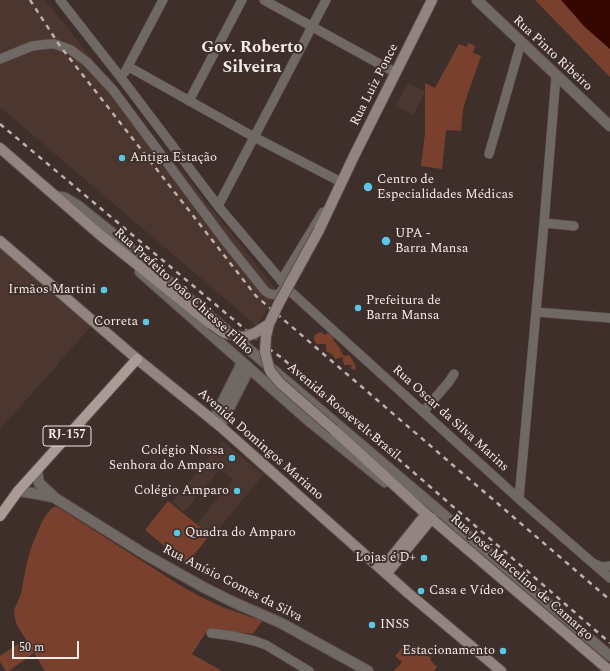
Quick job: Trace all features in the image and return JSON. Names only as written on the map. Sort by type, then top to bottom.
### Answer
[{"type":"main road","name":"Rua Luiz Ponce","points":[[269,324],[279,303],[320,230],[354,156],[432,0]]},
{"type":"main road","name":"Rua Prefeito João Chiesse Filho","points":[[0,148],[99,234],[224,333],[244,337],[256,334],[269,324]]},
{"type":"main road","name":"Avenida Domingos Mariano","points":[[0,240],[137,359],[217,423],[408,593],[501,671]]},
{"type":"main road","name":"Rua José Marcelino de Camargo","points":[[269,324],[265,352],[267,364],[271,372],[280,383],[415,504],[610,671]]},
{"type":"main road","name":"RJ-157","points":[[0,516],[18,491],[137,359]]},
{"type":"main road","points":[[384,571],[429,516]]},
{"type":"street","name":"Rua Oscar da Silva Marins","points":[[60,0],[218,206],[291,292],[519,499],[594,564],[608,572]]},
{"type":"street","points":[[122,79],[164,0]]},
{"type":"street","points":[[189,101],[242,0]]},
{"type":"street","points":[[264,0],[396,73]]},
{"type":"street","points":[[218,206],[326,0]]},
{"type":"street","name":"Rua Pinto Ribeiro","points":[[477,0],[610,126]]},
{"type":"street","points":[[489,154],[521,42]]},
{"type":"street","points":[[0,58],[32,46],[55,44],[71,50],[87,62],[113,90],[265,291],[270,294],[278,295],[283,283]]},
{"type":"street","points":[[128,67],[254,137],[342,182]]},
{"type":"street","points":[[519,499],[556,76]]},
{"type":"street","name":"Rua Luiz Ponce","points":[[283,283],[342,182]]},
{"type":"street","name":"Avenida Roosevelt Brasil","points":[[54,196],[65,198],[77,205],[112,232],[610,656]]},
{"type":"street","points":[[544,223],[574,226]]},
{"type":"street","name":"Rua Prefeito João Chiesse Filho","points":[[99,234],[108,244],[246,366]]},
{"type":"street","points":[[536,312],[610,318]]},
{"type":"street","points":[[217,423],[246,366]]},
{"type":"street","name":"Rua José Marcelino de Camargo","points":[[246,366],[308,420],[401,495],[415,504]]},
{"type":"street","points":[[423,412],[454,374]]},
{"type":"street","name":"Rua Anísio Gomes da Silva","points":[[37,470],[39,483],[55,498],[146,555],[233,602],[281,623],[368,671]]},
{"type":"street","points":[[18,491],[55,498]]},
{"type":"street","points":[[212,633],[233,636],[266,645],[309,671]]},
{"type":"shaded area","points":[[0,0],[45,0],[278,292],[257,326],[0,107]]},
{"type":"shaded area","points":[[535,0],[562,0],[585,27],[610,49],[610,77]]},
{"type":"shaded area","points":[[561,0],[610,0],[610,49],[585,27]]},
{"type":"shaded area","points":[[468,43],[475,46],[473,53],[481,56],[463,109],[461,131],[446,130],[442,169],[421,166],[425,133],[425,83],[435,88],[459,44],[467,47]]},
{"type":"shaded area","points":[[408,83],[425,92],[413,115],[396,106]]},
{"type":"shaded area","points":[[0,247],[92,325],[0,429]]},
{"type":"shaded area","points":[[320,332],[326,335],[327,333],[332,335],[343,355],[347,356],[348,354],[352,359],[356,367],[355,370],[351,368],[352,365],[344,365],[343,357],[335,359],[332,354],[326,351],[326,344],[317,344],[315,342],[315,335]]},
{"type":"shaded area","name":"Colégio Amparo","points":[[222,441],[263,475],[212,537],[197,524],[233,479],[220,469],[184,512],[172,502]]},
{"type":"shaded area","name":"Quadra do Amparo","points":[[168,501],[210,535],[186,564],[145,530]]},
{"type":"shaded area","points":[[56,506],[199,596],[222,607],[262,621],[253,634],[208,629],[192,654],[222,671],[45,671],[17,625],[14,610],[21,594],[31,548],[44,518],[51,509]]},
{"type":"shaded area","points":[[24,640],[34,653],[9,671],[6,671],[0,662],[0,656]]},
{"type":"shaded area","points":[[418,644],[426,650],[425,653],[431,658],[430,660],[437,667],[434,671],[394,671],[402,662],[395,656],[403,647],[410,652]]},
{"type":"railway","points":[[30,0],[60,46],[256,296],[610,600]]},
{"type":"railway","points":[[0,124],[265,346],[282,358],[610,643]]},
{"type":"place","name":"Antiga Estação","points":[[122,158]]},
{"type":"place","name":"Centro de Especialidades Médicas","points":[[368,187]]},
{"type":"place","name":"UPA - Barra Mansa","points":[[386,241]]},
{"type":"place","name":"Irmãos Martini","points":[[104,290]]},
{"type":"place","name":"Prefeitura de Barra Mansa","points":[[358,308]]},
{"type":"place","name":"Correta","points":[[146,322]]},
{"type":"place","name":"Colégio Nossa Senhora do Amparo","points":[[232,458]]},
{"type":"place","name":"Colégio Amparo","points":[[237,491]]},
{"type":"place","name":"Quadra do Amparo","points":[[177,533]]},
{"type":"place","name":"Lojas é D+","points":[[424,558]]},
{"type":"place","name":"Casa e Vídeo","points":[[421,591]]},
{"type":"place","name":"INSS","points":[[372,625]]},
{"type":"place","name":"Estacionamento","points":[[503,651]]},
{"type":"district","name":"Gov. Roberto Silveira","points":[[252,59]]}]
